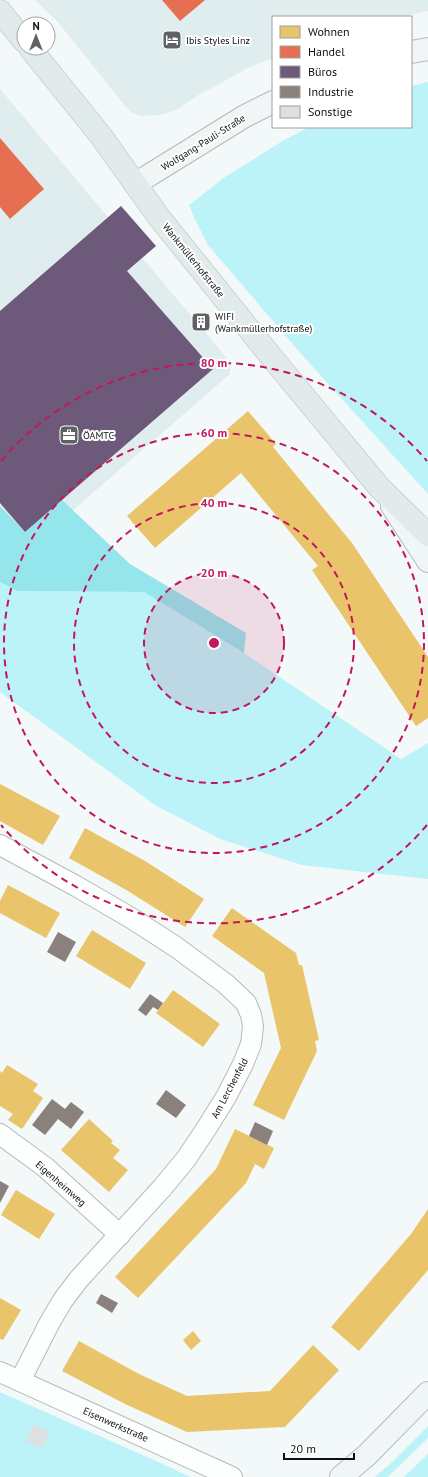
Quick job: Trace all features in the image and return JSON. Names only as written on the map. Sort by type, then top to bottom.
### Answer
[{"type":"main road","points":[[0,11],[16,31]]},
{"type":"main road","points":[[412,52],[428,49]]},
{"type":"main road","name":"Wankmüllerhofstraße","points":[[36,56],[101,136],[158,216],[268,354],[379,487],[428,535]]},
{"type":"main road","name":"Wolfgang-Pauli-Straße","points":[[135,184],[245,116],[272,102]]},
{"type":"main road","name":"Wankmüllerhofstraße","points":[[379,487],[428,561]]},
{"type":"main road","points":[[341,1477],[367,1455],[428,1393]]},
{"type":"street","name":"Am Lerchenfeld","points":[[0,845],[76,886],[131,918],[176,947],[226,984],[246,1003],[251,1015],[253,1026],[251,1044],[243,1064],[226,1097],[186,1159],[162,1188],[79,1279],[63,1300],[20,1381]]},
{"type":"street","name":"Eigenheimweg","points":[[0,1134],[45,1168],[120,1235]]},
{"type":"street","name":"Eisenwerkstraße","points":[[0,1372],[232,1477]]},
{"type":"shaded area","name":"Ibis Styles Linz","points":[[35,0],[428,0],[428,11],[406,16],[272,16],[272,58],[250,67],[197,96],[176,110],[160,115],[140,116],[131,112],[56,20],[56,16],[52,16]]},
{"type":"shaded area","points":[[428,82],[428,494],[303,356],[208,245],[189,205],[225,177],[281,142],[307,128],[412,128],[412,86]]},
{"type":"shaded area","name":"ÖAMTC","points":[[0,89],[225,356],[230,366],[230,374],[72,511],[62,500],[25,532],[0,506]]},
{"type":"shaded area","points":[[62,500],[130,564],[246,633],[244,653],[144,592],[17,591],[0,582],[0,506],[25,532]]},
{"type":"shaded area","points":[[0,582],[17,591],[144,592],[244,653],[401,759],[428,743],[428,879],[302,865],[220,839],[155,805],[0,692]]},
{"type":"shaded area","points":[[0,1392],[165,1465],[190,1477],[0,1477]]},
{"type":"shaded area","points":[[428,1426],[428,1438],[388,1477],[375,1477],[389,1465]]},
{"type":"shaded area","points":[[428,1454],[428,1477],[404,1477]]},
{"type":"building: Wohnen","points":[[248,411],[276,444],[273,447],[352,543],[428,657],[428,718],[416,726],[312,570],[318,566],[241,473],[155,548],[127,516]]},
{"type":"building: Wohnen","points":[[0,784],[60,816],[43,845],[0,821]]},
{"type":"building: Wohnen","points":[[85,828],[145,861],[204,899],[185,927],[128,891],[69,858]]},
{"type":"building: Wohnen","points":[[8,885],[60,913],[46,938],[0,913],[0,901]]},
{"type":"building: Wohnen","points":[[232,908],[296,953],[299,965],[302,965],[319,1040],[315,1041],[317,1051],[284,1120],[253,1105],[281,1048],[264,973],[212,936]]},
{"type":"building: Wohnen","points":[[92,930],[146,963],[130,989],[76,956]]},
{"type":"building: Wohnen","points":[[173,990],[220,1024],[203,1047],[156,1013]]},
{"type":"building: Wohnen","points":[[7,1065],[38,1084],[33,1091],[43,1098],[22,1129],[8,1120],[13,1114],[0,1106],[0,1071],[2,1073]]},
{"type":"building: Wohnen","points":[[89,1119],[113,1141],[111,1143],[120,1150],[113,1158],[128,1170],[109,1192],[61,1150]]},
{"type":"building: Wohnen","points":[[235,1129],[274,1148],[264,1169],[255,1164],[246,1183],[138,1298],[115,1277],[216,1169]]},
{"type":"building: Wohnen","points":[[16,1190],[55,1214],[39,1239],[1,1215]]},
{"type":"building: Wohnen","points":[[428,1209],[428,1270],[359,1351],[331,1327],[411,1234]]},
{"type":"building: Wohnen","points":[[0,1298],[21,1310],[3,1340],[0,1339]]},
{"type":"building: Wohnen","points":[[193,1331],[201,1341],[191,1350],[183,1340]]},
{"type":"building: Wohnen","points":[[79,1341],[139,1374],[187,1396],[270,1391],[313,1345],[339,1370],[285,1427],[187,1432],[125,1404],[62,1371]]},
{"type":"building: Handel","points":[[162,0],[205,0],[180,21]]},
{"type":"building: Handel","points":[[0,138],[44,189],[10,219],[0,207]]},
{"type":"building: Handel","name":"WIFI (Wankmüllerhofstraße)","points":[[199,314],[208,325],[202,330],[193,318]]},
{"type":"building: Büros","name":"ÖAMTC","points":[[121,206],[156,246],[127,271],[213,369],[25,532],[0,503],[0,311]]},
{"type":"building: Industrie","points":[[58,932],[76,942],[65,962],[47,952]]},
{"type":"building: Industrie","points":[[150,994],[163,1003],[158,1010],[153,1007],[146,1016],[138,1010]]},
{"type":"building: Industrie","points":[[166,1090],[186,1105],[176,1118],[156,1104]]},
{"type":"building: Industrie","points":[[52,1099],[65,1109],[71,1102],[84,1112],[71,1129],[58,1119],[45,1135],[32,1125]]},
{"type":"building: Industrie","points":[[255,1122],[273,1131],[267,1145],[249,1136]]},
{"type":"building: Industrie","points":[[0,1181],[9,1186],[0,1203]]},
{"type":"building: Industrie","points":[[101,1294],[118,1303],[112,1313],[96,1303]]},
{"type":"building: Sonstige","points":[[34,1424],[50,1432],[42,1448],[26,1441]]},
{"type":"place","name":"Ibis Styles Linz","points":[[172,40]]},
{"type":"place","name":"WIFI (Wankmüllerhofstraße)","points":[[201,322]]},
{"type":"place","name":"ÖAMTC","points":[[69,435]]}]
